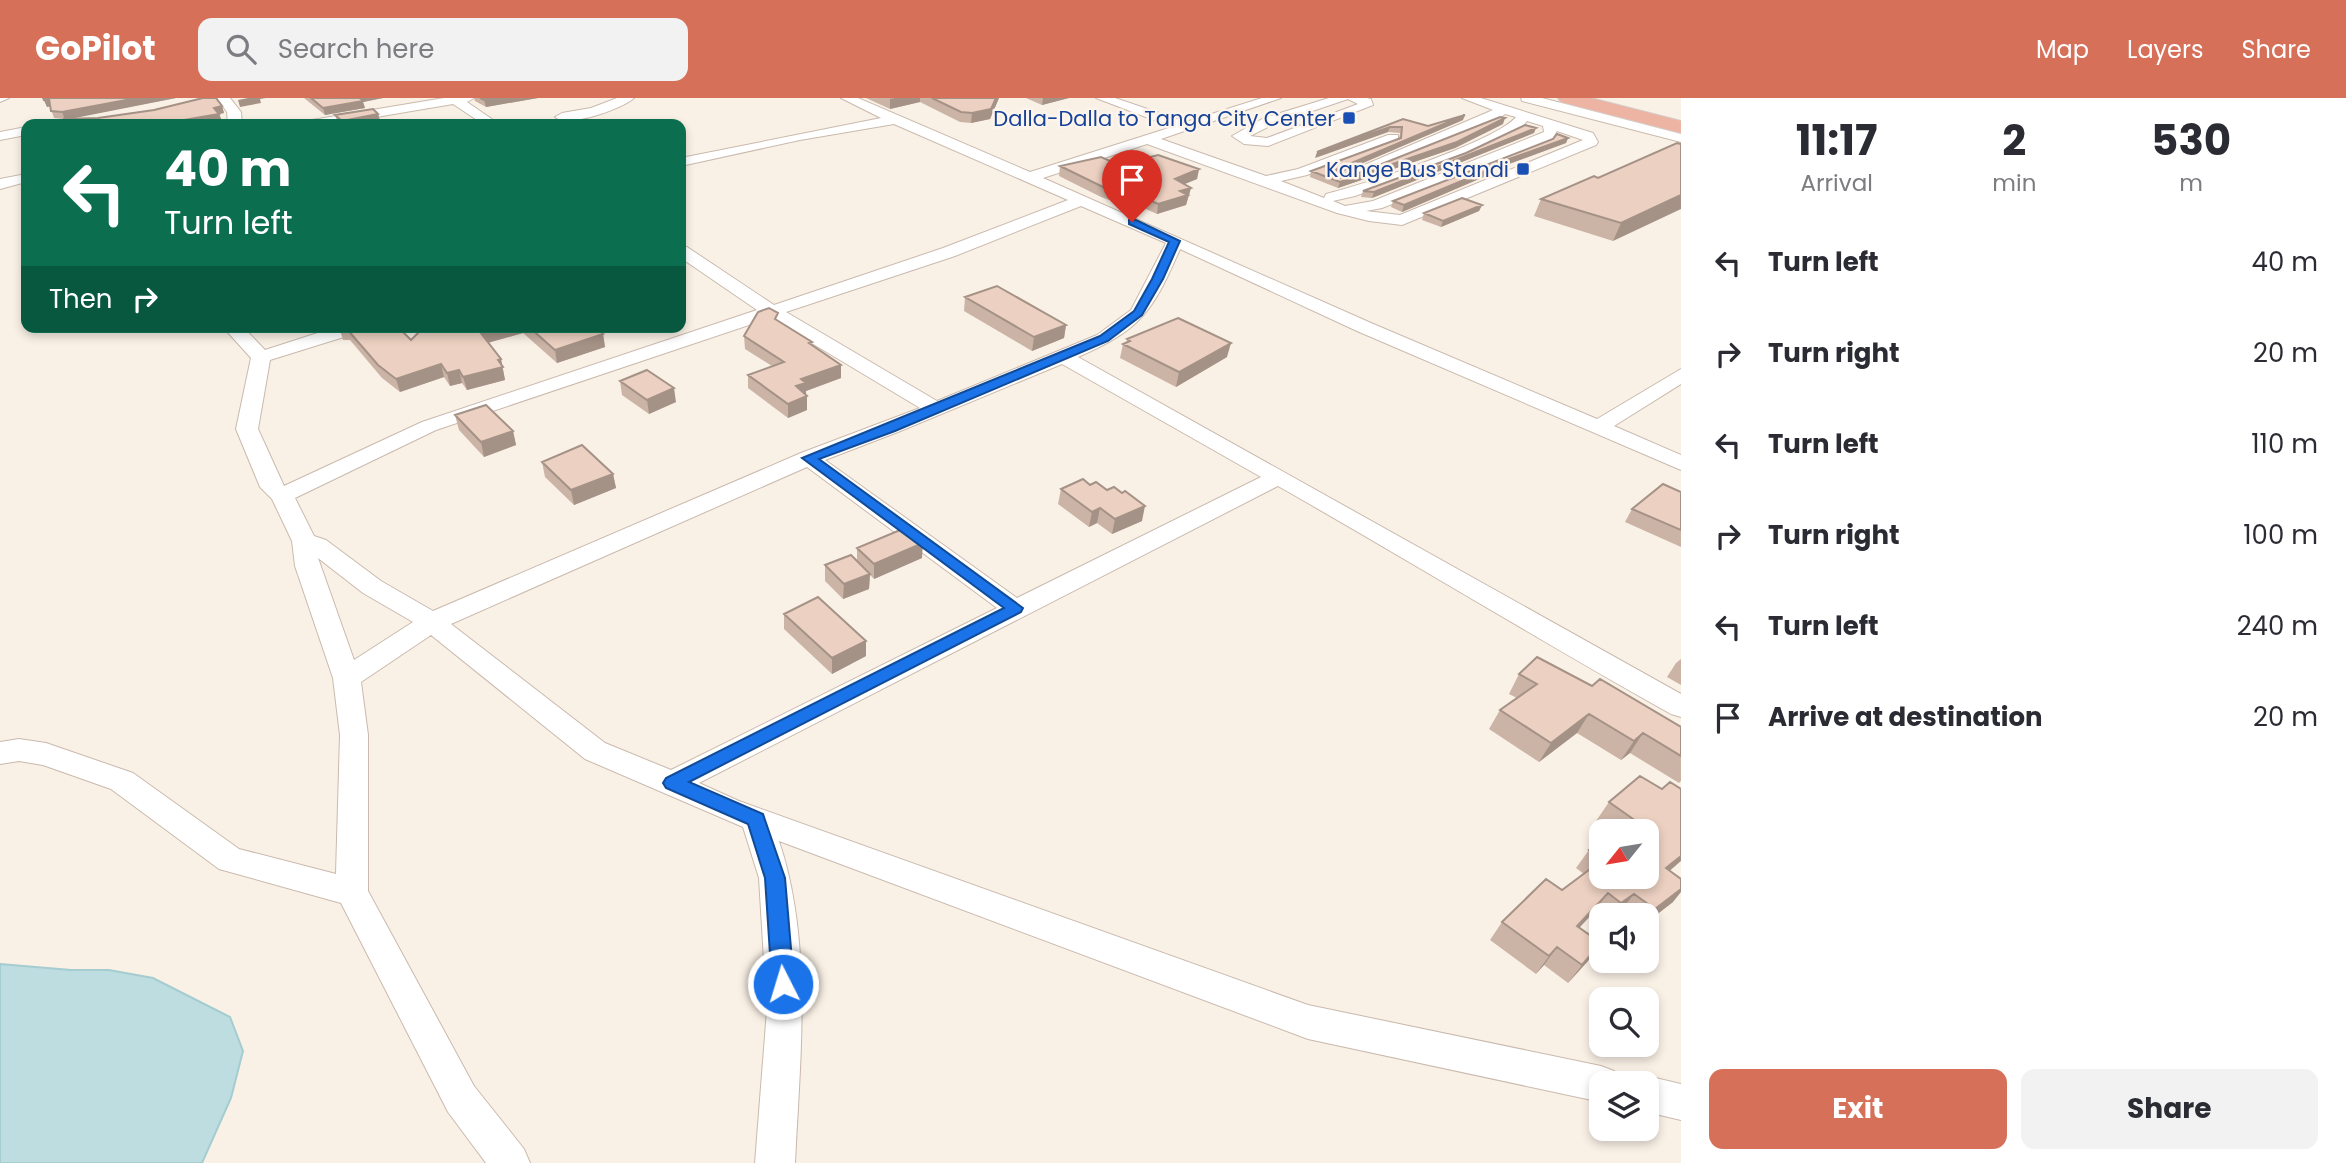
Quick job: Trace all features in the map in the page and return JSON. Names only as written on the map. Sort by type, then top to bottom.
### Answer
[{"type":"highway","points":[[1568,98],[1681,127]]},
{"type":"street","points":[[223,98],[234,112],[235,119]]},
{"type":"street","points":[[376,98],[400,111]]},
{"type":"street","points":[[562,117],[594,112],[628,98]]},
{"type":"street","points":[[846,98],[1175,241],[1364,327],[1681,463]]},
{"type":"street","points":[[1102,98],[1183,126]]},
{"type":"street","points":[[1342,98],[1241,132],[1239,136],[1249,141],[1268,142],[1366,105],[1366,102],[1354,98]]},
{"type":"street","points":[[1527,98],[1681,138]]},
{"type":"street","points":[[346,119],[462,99],[486,119]]},
{"type":"street","points":[[1030,177],[1144,138],[1272,99],[1302,110]]},
{"type":"street","points":[[1144,138],[1288,190],[1335,210],[1370,219],[1402,220],[1591,142],[1588,136],[1503,109],[1468,103]]},
{"type":"street","points":[[1288,190],[1322,184],[1492,117],[1503,109]]},
{"type":"street","points":[[1312,201],[1350,193],[1458,153],[1513,129],[1524,116]]},
{"type":"street","points":[[686,161],[800,136],[897,119]]},
{"type":"street","points":[[1335,210],[1376,205],[1545,139],[1550,133],[1549,124]]},
{"type":"street","points":[[0,136],[21,132]]},
{"type":"street","points":[[1262,181],[1302,172],[1405,134]]},
{"type":"street","points":[[0,184],[21,179]]},
{"type":"street","points":[[282,495],[429,426],[949,252],[1080,201]]},
{"type":"street","points":[[347,678],[432,622],[809,458],[1104,339],[1138,313],[1158,279],[1175,241]]},
{"type":"street","points":[[686,254],[771,311],[936,409]]},
{"type":"street","points":[[238,333],[261,357]]},
{"type":"street","points":[[261,357],[337,333]]},
{"type":"street","points":[[1062,356],[1412,552],[1562,641],[1681,707]]},
{"type":"street","points":[[261,357],[247,429],[271,487],[282,495],[304,541],[307,566],[347,678],[354,735],[352,892],[461,1099],[510,1163]]},
{"type":"street","points":[[1597,428],[1681,375]]},
{"type":"street","points":[[809,458],[1015,608]]},
{"type":"street","points":[[672,783],[1276,478]]},
{"type":"street","points":[[304,541],[317,545],[372,587],[432,622],[595,751],[756,820],[1308,1022],[1589,1081]]},
{"type":"street","points":[[0,753],[19,750],[46,754],[122,781],[230,860],[352,892]]},
{"type":"street","points":[[756,820],[775,878],[785,1010],[775,1163]]},
{"type":"street","points":[[1659,1097],[1681,1102]]},
{"type":"water","points":[[0,964],[109,970],[153,978],[230,1017],[243,1051],[231,1098],[202,1163],[0,1163]]},
{"type":"building","points":[[43,98],[137,98],[62,112],[51,111],[49,99]]},
{"type":"building","points":[[203,98],[216,98],[222,106],[214,108],[219,114],[190,119],[64,119],[98,118],[154,110]]},
{"type":"building","points":[[311,98],[360,98],[363,101],[323,108]]},
{"type":"building","points":[[932,98],[996,98],[991,109],[972,113],[961,112]]},
{"type":"building","points":[[373,109],[378,114],[352,119],[340,119],[335,115]]},
{"type":"building","points":[[1465,115],[1333,173],[1341,178],[1349,177],[1500,117],[1505,118],[1457,142],[1340,182],[1311,171],[1401,138],[1402,127],[1390,127],[1317,152],[1403,119],[1428,126]]},
{"type":"building","points":[[1525,125],[1536,128],[1374,192],[1363,191],[1466,153]]},
{"type":"building","points":[[1557,134],[1568,138],[1484,168],[1488,170],[1404,205],[1393,201],[1553,139]]},
{"type":"building","points":[[1677,143],[1681,144],[1681,195],[1621,223],[1541,199],[1594,176],[1598,178]]},
{"type":"building","points":[[1158,155],[1199,169],[1175,179],[1191,188],[1180,191],[1188,195],[1158,204],[1119,186],[1110,190],[1060,166],[1101,157],[1119,165]]},
{"type":"building","points":[[1462,198],[1482,205],[1443,221],[1424,213]]},
{"type":"building","points":[[997,286],[1066,325],[1034,337],[965,297]]},
{"type":"building","points":[[769,308],[778,313],[775,319],[812,342],[809,343],[841,365],[801,379],[806,383],[796,386],[807,396],[788,404],[748,375],[784,362],[744,336],[758,312]]},
{"type":"building","points":[[1178,318],[1231,343],[1179,372],[1123,344],[1130,341],[1127,339]]},
{"type":"building","points":[[350,333],[404,333],[411,340],[418,333],[481,333],[501,359],[498,360],[503,367],[463,377],[459,370],[447,373],[441,364],[396,379],[378,365]]},
{"type":"building","points":[[536,333],[603,334],[555,350]]},
{"type":"building","points":[[647,370],[674,388],[647,400],[620,381]]},
{"type":"building","points":[[486,405],[513,431],[481,442],[455,415]]},
{"type":"building","points":[[582,445],[613,474],[571,490],[542,462]]},
{"type":"building","points":[[1083,479],[1090,485],[1096,482],[1107,490],[1114,487],[1122,493],[1125,491],[1145,506],[1115,519],[1100,508],[1092,512],[1061,489]]},
{"type":"building","points":[[1663,484],[1681,492],[1681,530],[1632,509]]},
{"type":"building","points":[[905,528],[923,543],[874,564],[857,548]]},
{"type":"building","points":[[851,555],[870,574],[844,584],[825,565]]},
{"type":"building","points":[[818,597],[866,641],[832,658],[784,614]]},
{"type":"building","points":[[1537,657],[1592,686],[1600,679],[1681,727],[1681,756],[1643,733],[1634,741],[1589,714],[1551,743],[1500,710],[1537,684],[1519,674]]},
{"type":"building","points":[[1640,776],[1662,789],[1670,782],[1681,789],[1681,856],[1666,868],[1681,879],[1681,889],[1659,906],[1659,903],[1647,903],[1634,894],[1621,903],[1608,893],[1599,903],[1589,903],[1589,913],[1577,926],[1589,934],[1589,957],[1582,965],[1557,947],[1549,956],[1502,922],[1546,879],[1562,890],[1589,870],[1589,889],[1659,889],[1659,819],[1633,819],[1609,802]]},
{"type":"place","name":"Dalla-Dalla to Tanga City Center","points":[[1349,118]]},
{"type":"place","name":"Kange Bus Standi","points":[[1523,169]]},
{"type":"route","points":[[783,984],[775,878],[756,820],[672,783],[1015,608],[809,458],[891,428],[1104,339],[1138,313],[1158,279],[1175,241],[1132,222]]}]
